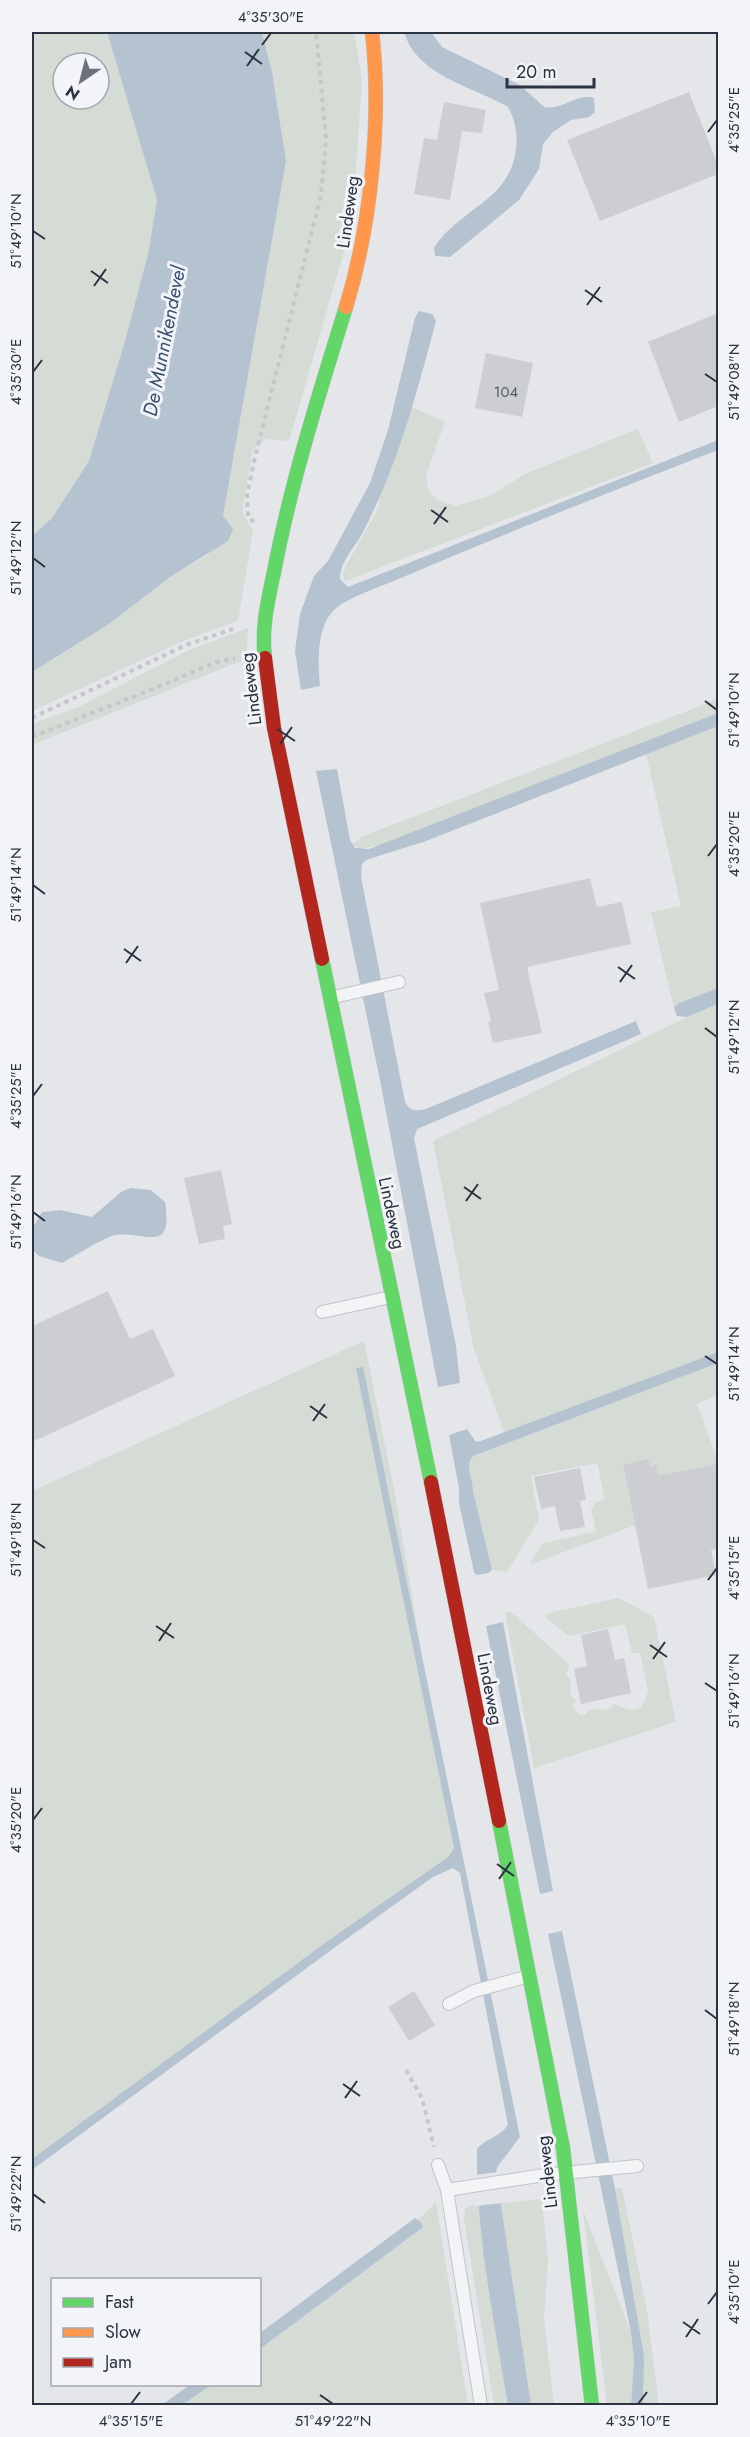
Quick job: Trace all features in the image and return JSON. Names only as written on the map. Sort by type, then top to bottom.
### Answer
[{"type":"main road","name":"Lindeweg","points":[[372,32],[375,58],[375,120],[365,230],[357,267],[315,407],[279,544],[264,624],[264,654],[274,728],[559,2121],[592,2406]]},
{"type":"lane","points":[[329,999],[393,983]]},
{"type":"lane","points":[[322,1311],[392,1297]]},
{"type":"lane","points":[[449,2004],[474,1991],[530,1976]]},
{"type":"lane","points":[[438,2165],[447,2190],[481,2406]]},
{"type":"lane","points":[[447,2190],[521,2178],[637,2166]]},
{"type":"path","points":[[257,524],[248,517],[247,495],[321,195],[326,138],[316,32]]},
{"type":"path","points":[[32,718],[186,645],[243,626]]},
{"type":"path","points":[[32,737],[216,662],[264,654]]},
{"type":"path","points":[[406,2070],[415,2084],[427,2114],[438,2165]]},
{"type":"shaded area","points":[[32,32],[107,32],[157,200],[148,254],[89,461],[52,518],[32,536]]},
{"type":"shaded area","points":[[262,32],[354,32],[362,81],[352,224],[289,441],[267,439],[253,449],[242,512],[253,530],[238,621],[183,641],[32,711],[32,672],[109,624],[170,577],[206,556],[233,529],[223,516],[286,161],[272,72]]},
{"type":"shaded area","points":[[405,404],[445,422],[426,475],[428,489],[437,500],[456,506],[487,497],[527,473],[638,429],[653,463],[345,581],[343,575],[346,566],[379,507],[380,477]]},
{"type":"shaded area","points":[[248,628],[246,659],[32,745],[32,724],[78,707],[189,650]]},
{"type":"shaded area","points":[[718,699],[718,713],[384,844],[361,849],[352,845],[361,837]]},
{"type":"shaded area","points":[[718,726],[718,988],[679,1003],[674,1008],[651,912],[681,906],[646,754]]},
{"type":"shaded area","points":[[718,1004],[718,1352],[504,1432],[474,1349],[433,1141]]},
{"type":"shaded area","points":[[364,1341],[395,1494],[454,1848],[448,1857],[329,1940],[32,2159],[32,1491]]},
{"type":"shaded area","points":[[718,1363],[718,1395],[697,1404],[718,1461],[718,1481],[658,1476],[656,1465],[623,1465],[635,1525],[532,1564],[531,1562],[543,1543],[596,1532],[591,1509],[596,1502],[605,1500],[597,1463],[531,1476],[539,1520],[507,1572],[492,1570],[473,1491],[469,1464],[473,1456]]},
{"type":"shaded area","points":[[619,1598],[654,1617],[676,1722],[534,1768],[505,1613],[510,1611],[569,1664],[566,1675],[571,1680],[570,1693],[576,1701],[573,1705],[578,1714],[583,1716],[591,1709],[604,1710],[615,1704],[625,1709],[635,1710],[642,1707],[648,1691],[640,1653],[632,1653],[625,1624],[569,1636],[545,1617],[548,1613]]},
{"type":"shaded area","points":[[622,2188],[647,2311],[659,2405],[643,2405],[644,2388],[615,2189]]},
{"type":"shaded area","points":[[542,2199],[548,2263],[544,2319],[554,2405],[531,2405],[499,2203]]},
{"type":"shaded area","points":[[436,2202],[468,2405],[183,2406],[210,2386],[261,2386],[261,2348],[422,2227],[423,2223],[418,2220]]},
{"type":"shaded area","points":[[474,2204],[474,2206],[480,2206],[486,2272],[508,2405],[494,2405],[464,2219],[465,2209]]},
{"type":"shaded area","points":[[583,2210],[631,2332],[634,2360],[631,2405],[607,2405]]},
{"type":"water","name":"De Munnikendevel","points":[[107,32],[262,32],[272,72],[286,161],[223,516],[233,529],[228,541],[170,577],[109,624],[32,672],[32,536],[52,518],[89,461],[148,254],[157,200]]},
{"type":"water","points":[[404,32],[431,32],[442,47],[520,85],[544,107],[557,107],[581,98],[594,98],[595,112],[589,117],[571,120],[553,132],[543,144],[539,169],[519,200],[450,257],[435,256],[434,248],[447,232],[503,183],[516,151],[516,129],[508,107],[433,70],[411,47]]},
{"type":"water","points":[[419,311],[432,314],[436,321],[397,454],[376,505],[341,572],[340,579],[348,587],[718,440],[718,450],[519,529],[345,602],[332,612],[323,628],[319,657],[320,686],[301,690],[295,651],[300,614],[314,576],[328,561],[370,483],[388,430],[415,318]]},
{"type":"water","points":[[718,713],[718,726],[426,841],[366,860],[362,864],[361,877],[405,1102],[409,1108],[426,1109],[636,1021],[641,1034],[417,1129],[414,1138],[456,1346],[460,1383],[438,1387],[380,1080],[316,771],[337,769],[350,840],[355,848],[369,849]]},
{"type":"water","points":[[718,988],[718,1004],[687,1017],[677,1016],[674,1008],[679,1003]]},
{"type":"water","points":[[131,1188],[151,1190],[165,1202],[165,1229],[161,1235],[155,1237],[111,1236],[62,1263],[39,1256],[32,1249],[32,1229],[42,1212],[60,1210],[92,1217],[121,1192]]},
{"type":"water","points":[[718,1352],[718,1363],[473,1456],[469,1464],[473,1491],[492,1570],[477,1575],[474,1572],[459,1503],[459,1488],[449,1435],[467,1429],[476,1442],[481,1441]]},
{"type":"water","points":[[363,1367],[520,2137],[496,2172],[531,2405],[508,2405],[487,2278],[479,2213],[477,2149],[508,2125],[460,1873],[453,1868],[433,1877],[334,1948],[32,2170],[32,2159],[329,1940],[448,1857],[454,1848],[356,1368]]},
{"type":"water","points":[[503,1622],[553,1891],[540,1894],[486,1626]]},
{"type":"water","points":[[562,1931],[615,2189],[644,2356],[643,2405],[631,2405],[634,2360],[631,2332],[548,1934]]},
{"type":"water","points":[[415,2218],[421,2222],[423,2227],[261,2348],[261,2332]]},
{"type":"water","points":[[188,2386],[210,2386],[183,2405],[162,2405]]},
{"type":"pier","points":[[499,2172],[502,2203],[477,2206],[474,2175]]},
{"type":"building","points":[[689,92],[718,165],[718,174],[600,221],[567,140]]},
{"type":"building","points":[[444,102],[486,110],[482,133],[462,131],[450,200],[414,194],[424,138],[437,140]]},
{"type":"building","points":[[718,313],[718,406],[679,422],[648,342]]},
{"type":"building","points":[[486,353],[533,363],[522,417],[475,408]]},
{"type":"building","points":[[590,878],[597,907],[622,902],[631,944],[527,967],[542,1033],[493,1043],[488,1022],[491,1021],[484,993],[499,990],[480,903]]},
{"type":"building","points":[[221,1170],[232,1224],[223,1226],[225,1239],[199,1244],[184,1178]]},
{"type":"building","points":[[108,1291],[130,1339],[153,1329],[175,1376],[32,1442],[32,1326]]},
{"type":"building","points":[[648,1459],[650,1466],[656,1464],[658,1476],[718,1464],[718,1549],[711,1550],[716,1575],[648,1589],[623,1465]]},
{"type":"building","points":[[580,1468],[586,1500],[580,1501],[585,1527],[560,1531],[555,1506],[541,1509],[534,1477]]},
{"type":"building","points":[[608,1629],[615,1660],[624,1658],[631,1693],[581,1704],[574,1669],[587,1666],[581,1635]]},
{"type":"building","points":[[414,1991],[435,2025],[409,2041],[388,2007]]},
{"type":"traffic: fast","points":[[265,658],[266,615],[281,538],[306,438],[346,307]]},
{"type":"traffic: fast","points":[[322,959],[431,1482]]},
{"type":"traffic: fast","points":[[499,1821],[563,2148],[592,2406]]},
{"type":"traffic: slow","points":[[346,307],[362,242],[372,171],[376,100],[372,32]]},
{"type":"traffic: jam","points":[[265,658],[274,728],[322,959]]},
{"type":"traffic: jam","points":[[431,1482],[499,1821]]}]
